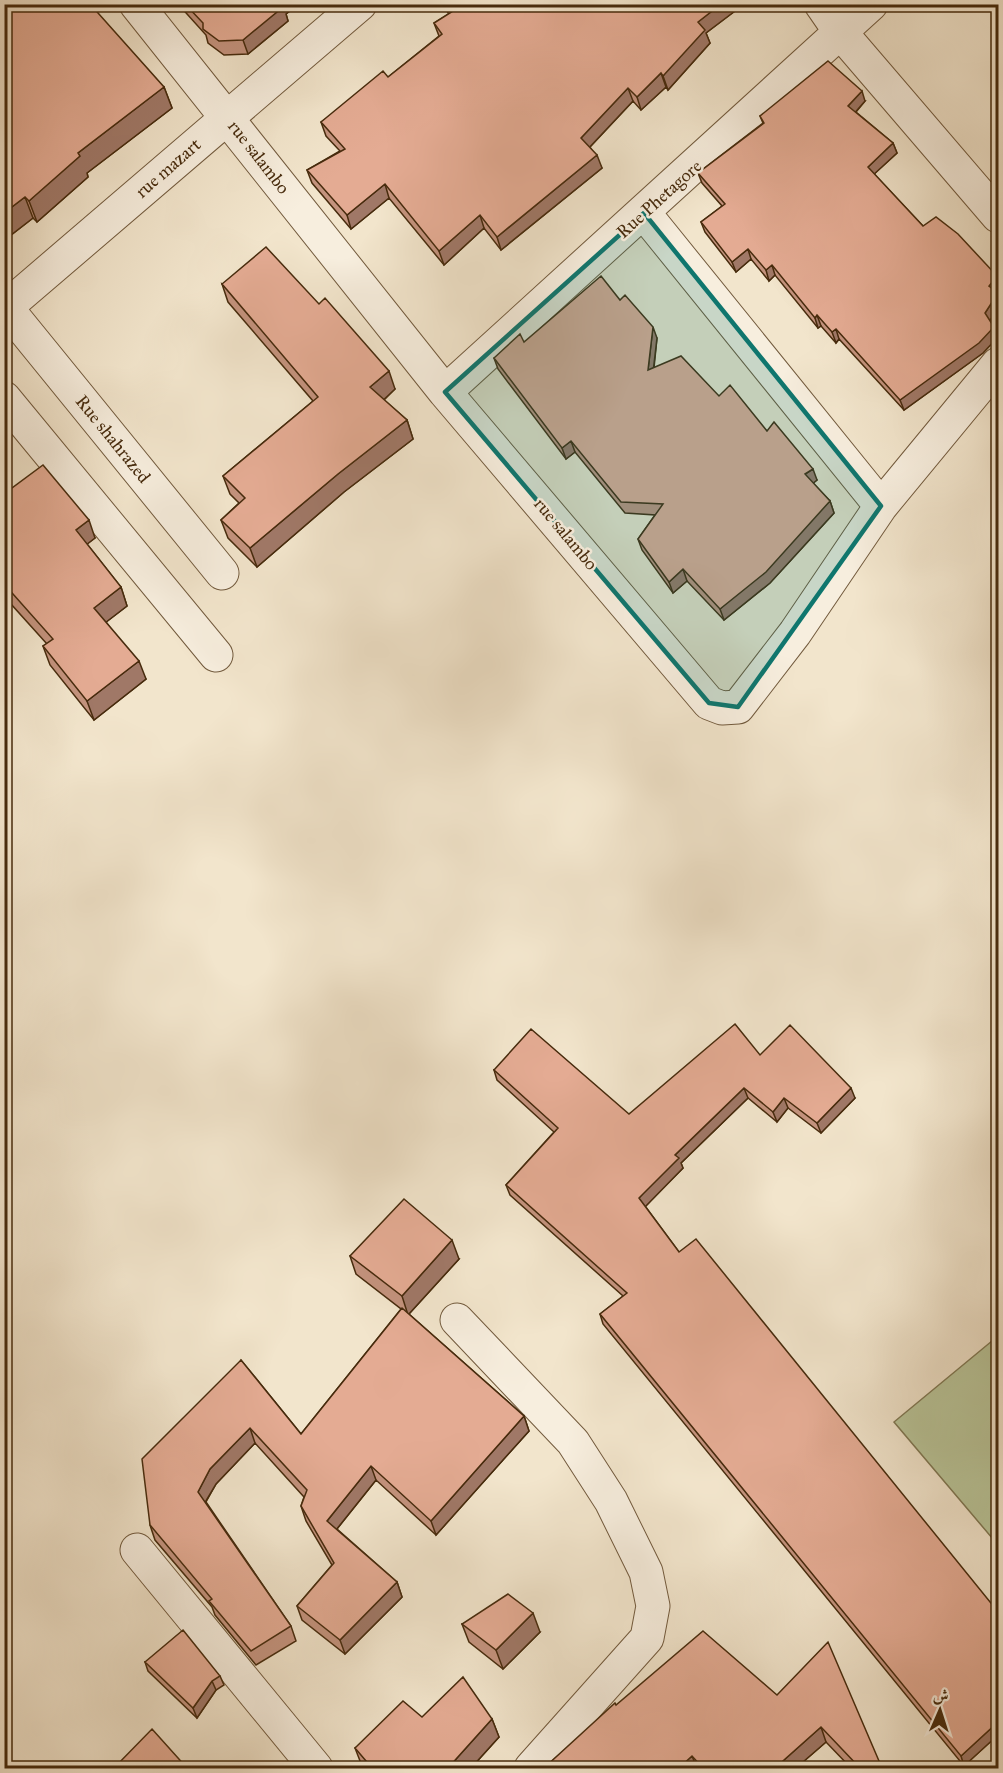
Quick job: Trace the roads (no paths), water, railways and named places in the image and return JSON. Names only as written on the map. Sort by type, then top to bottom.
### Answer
[{"type":"street","name":"rue salambo","points":[[136,4],[445,392],[709,703],[722,708],[738,707],[795,633],[881,506],[999,364]]},
{"type":"street","name":"rue mazart","points":[[5,307],[360,4]]},
{"type":"street","points":[[821,4],[841,33],[999,216]]},
{"type":"street","name":"Rue Phetagore","points":[[445,392],[871,4]]},
{"type":"street","points":[[644,213],[881,506]]},
{"type":"street","name":"Rue shahrazed","points":[[5,307],[222,573]]},
{"type":"street","points":[[4,398],[216,655]]},
{"type":"street","points":[[458,1320],[573,1442],[611,1501],[646,1572],[653,1606],[647,1638],[531,1768]]},
{"type":"street","points":[[137,1550],[316,1768]]}]
